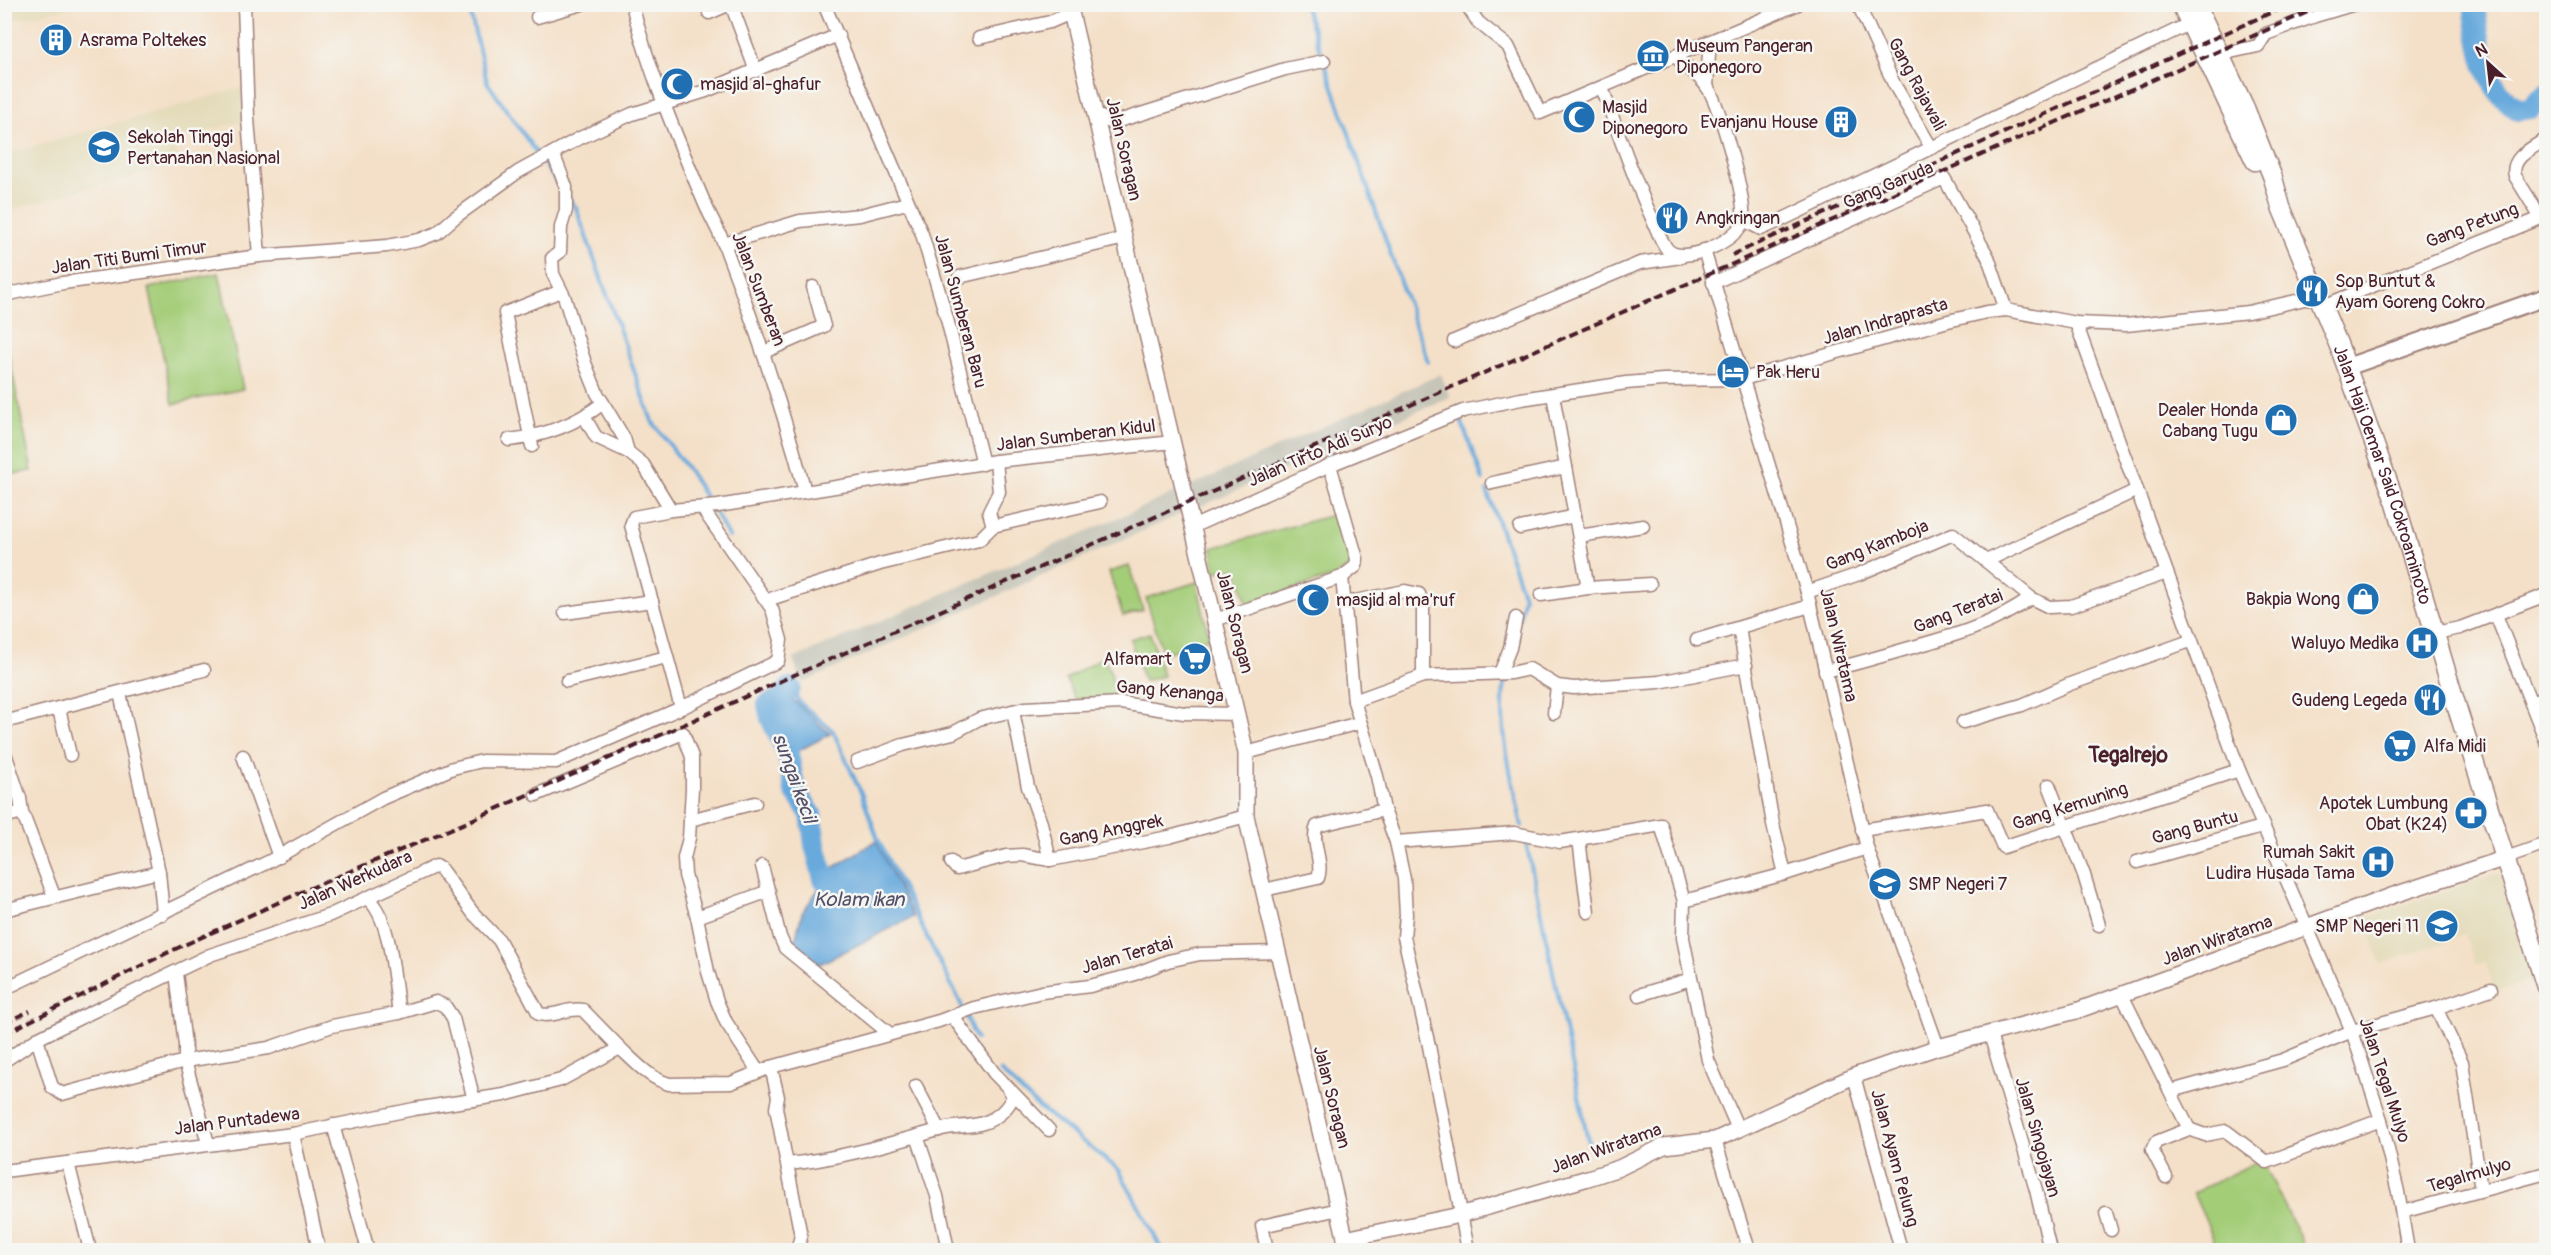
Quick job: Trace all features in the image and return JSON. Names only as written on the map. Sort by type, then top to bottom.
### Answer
[{"type":"main road","name":"Jalan Haji Oemar Said Cokroaminoto","points":[[2181,4],[2263,179],[2281,207]]},
{"type":"main road","name":"Jalan Haji Oemar Said Cokroaminoto","points":[[2196,4],[2221,54],[2270,168],[2281,207],[2347,367],[2396,504],[2523,919],[2547,987]]},
{"type":"main road","points":[[2347,367],[2547,297]]},
{"type":"street","points":[[244,4],[248,119],[259,256]]},
{"type":"street","points":[[537,17],[582,4]]},
{"type":"street","name":"Jalan Sumberan","points":[[632,4],[639,32],[666,104],[705,203],[724,244],[764,352],[805,491]]},
{"type":"street","points":[[709,13],[731,4],[756,71]]},
{"type":"street","name":"Jalan Sumberan Baru","points":[[824,4],[922,234],[947,319],[983,464]]},
{"type":"street","points":[[1466,4],[1478,22],[1508,46],[1540,112],[1706,44],[1779,8],[1798,4]]},
{"type":"street","name":"Gang Rajawali","points":[[1858,4],[1894,84],[1931,147]]},
{"type":"street","points":[[2221,54],[2258,45],[2266,34],[2355,4]]},
{"type":"street","points":[[979,38],[1050,22],[1070,9]]},
{"type":"street","name":"Jalan Soragan","points":[[1070,9],[1238,714],[1246,753],[1246,816],[1347,1245]]},
{"type":"street","points":[[1743,220],[1761,229],[2191,23]]},
{"type":"street","name":"Jalan Titi Bumi Timur","points":[[4,295],[63,284],[259,256],[387,246],[419,240],[437,233],[454,218],[531,164],[632,114],[756,71],[838,35]]},
{"type":"street","points":[[1454,341],[1640,263],[1682,257],[1704,250],[1732,236],[1743,220],[1732,157],[1707,87],[1709,53],[1706,44]]},
{"type":"street","points":[[1674,56],[1707,87]]},
{"type":"street","points":[[1095,114],[1112,123],[1284,69],[1324,61]]},
{"type":"street","points":[[1602,88],[1644,200],[1664,243],[1673,255],[1682,257]]},
{"type":"street","name":"Gang Petung","points":[[2320,301],[2541,218],[2516,176],[2514,168],[2520,156],[2547,139]]},
{"type":"street","points":[[550,155],[566,195],[560,252],[552,258],[553,274],[585,363],[603,403],[624,438],[628,452]]},
{"type":"street","name":"Gang Garuda","points":[[1713,283],[1944,178],[1988,257],[2006,310]]},
{"type":"street","points":[[724,244],[801,221],[860,215],[907,203]]},
{"type":"street","points":[[958,277],[1125,238]]},
{"type":"street","name":"Jalan Wiratama","points":[[1704,250],[1807,592],[1867,848],[1938,1047]]},
{"type":"street","points":[[764,352],[824,327],[813,286]]},
{"type":"street","points":[[530,442],[505,313],[561,291]]},
{"type":"street","name":"Jalan Indraprasta","points":[[1463,411],[1521,399],[1645,381],[1743,379],[1987,312],[2006,310],[2076,324],[2126,325],[2248,312],[2320,301]]},
{"type":"street","name":"Jalan Tegal Mulyo","points":[[2076,324],[2239,770],[2352,1030],[2381,1120],[2402,1212],[2408,1251]]},
{"type":"street","points":[[1553,395],[1588,588]]},
{"type":"street","points":[[509,440],[530,442],[585,418],[603,403]]},
{"type":"street","name":"Jalan Tirto Adi Suryo","points":[[1192,527],[1330,465],[1463,411]]},
{"type":"street","points":[[585,418],[596,437],[628,452],[643,464],[671,510]]},
{"type":"street","name":"Jalan Sumberan Kidul","points":[[983,464],[1173,442]]},
{"type":"street","points":[[993,526],[989,512],[999,492],[996,461]]},
{"type":"street","points":[[681,708],[631,519],[638,515],[709,507],[983,464]]},
{"type":"street","points":[[1215,620],[1342,577],[1356,566],[1357,559],[1330,465]]},
{"type":"street","points":[[1492,483],[1566,467]]},
{"type":"street","points":[[1986,561],[2137,490]]},
{"type":"street","points":[[773,598],[879,564],[979,540],[993,526],[1100,502]]},
{"type":"street","points":[[4,990],[279,857],[383,798],[453,768],[492,761],[556,762],[681,708],[778,661],[781,640],[772,609],[709,507]]},
{"type":"street","points":[[1520,528],[1575,516]]},
{"type":"street","points":[[1580,536],[1643,526]]},
{"type":"street","name":"Gang Kamboja","points":[[1807,592],[1859,574],[1953,534],[2031,598]]},
{"type":"street","name":"Gang Teratai","points":[[1825,671],[1963,632],[2012,612],[2031,598],[2049,607],[2061,608],[2167,573]]},
{"type":"street","points":[[1342,577],[1354,701],[1377,776],[1384,810],[1396,842],[1404,879],[1406,915],[1404,937],[1429,1046],[1468,1251]]},
{"type":"street","points":[[1541,595],[1588,588],[1650,584]]},
{"type":"street","points":[[1345,603],[1405,591],[1419,594],[1423,605],[1423,676]]},
{"type":"street","points":[[2434,633],[2460,628],[2547,595]]},
{"type":"street","points":[[565,613],[652,601]]},
{"type":"street","points":[[1697,640],[1810,606]]},
{"type":"street","points":[[2496,615],[2547,741]]},
{"type":"street","points":[[1505,673],[1516,618]]},
{"type":"street","points":[[1739,628],[1773,824],[1785,874]]},
{"type":"street","points":[[1963,723],[2022,705],[2070,684],[2190,641]]},
{"type":"street","points":[[567,681],[667,657]]},
{"type":"street","points":[[1354,701],[1423,676],[1505,673],[1529,669],[1557,686],[1574,688],[1648,684],[1746,665]]},
{"type":"street","points":[[4,722],[204,670]]},
{"type":"street","points":[[1554,713],[1557,686]]},
{"type":"street","points":[[120,693],[159,872],[163,914]]},
{"type":"street","points":[[2531,703],[2547,697]]},
{"type":"street","name":"Gang Kenanga","points":[[857,762],[903,744],[953,733],[979,719],[1013,711],[1120,703],[1184,713],[1238,714]]},
{"type":"street","points":[[59,709],[70,755]]},
{"type":"street","points":[[1013,711],[1028,787],[1041,823],[1050,860]]},
{"type":"street","points":[[1246,753],[1359,723]]},
{"type":"street","points":[[536,795],[683,733],[692,757],[690,820],[684,866],[708,972],[721,1011],[726,1022],[765,1069],[778,1097],[776,1108],[801,1236],[797,1251]]},
{"type":"street","points":[[4,750],[20,798],[21,812],[54,896]]},
{"type":"street","points":[[243,756],[279,857]]},
{"type":"street","name":"Gang Kemuning","points":[[1862,830],[1987,810],[2003,847],[2239,770]]},
{"type":"street","points":[[2049,785],[2067,826],[2099,925]]},
{"type":"street","points":[[690,820],[755,803]]},
{"type":"street","points":[[1264,890],[1318,878],[1320,871],[1315,832],[1317,826],[1384,810]]},
{"type":"street","points":[[4,817],[21,812]]},
{"type":"street","name":"Gang Anggrek","points":[[951,862],[957,869],[1006,856],[1022,855],[1050,860],[1169,837],[1246,816]]},
{"type":"street","points":[[1396,842],[1514,833],[1560,842],[1661,825],[1684,901],[1683,938],[1708,1060],[1738,1129]]},
{"type":"street","name":"Gang Buntu","points":[[2138,862],[2262,827]]},
{"type":"street","points":[[1579,839],[1588,912]]},
{"type":"street","points":[[2506,858],[2547,844]]},
{"type":"street","points":[[1684,901],[1785,874],[1867,848]]},
{"type":"street","name":"Jalan Wiratama","points":[[1347,1245],[1460,1215],[1619,1168],[1664,1146],[1715,1140],[1854,1076],[1938,1047],[2122,995],[2394,895],[2506,858]]},
{"type":"street","points":[[762,866],[780,937],[785,948],[890,1034]]},
{"type":"street","name":"Jalan Werkudara","points":[[4,1061],[37,1039],[210,955],[330,915],[429,868],[440,868],[473,913],[499,940],[539,1014],[547,1016],[574,1008],[583,1010],[620,1048]]},
{"type":"street","points":[[4,910],[159,872]]},
{"type":"street","points":[[697,917],[769,891]]},
{"type":"street","points":[[367,898],[374,905],[386,932],[399,1013]]},
{"type":"street","name":"Jalan Teratai","points":[[620,1048],[650,1075],[669,1084],[731,1083],[765,1069],[957,1015],[974,1008],[1042,992],[1090,986],[1132,975],[1168,961],[1200,954],[1278,952]]},
{"type":"street","points":[[176,973],[185,1061],[208,1143]]},
{"type":"street","points":[[1639,995],[1691,979]]},
{"type":"street","points":[[2171,1091],[2283,1060],[2352,1030],[2436,1008],[2492,989]]},
{"type":"street","points":[[2122,995],[2189,1129]]},
{"type":"street","points":[[37,1039],[52,1088],[59,1094],[185,1061],[269,1048],[332,1026],[399,1013],[435,1002],[448,1009],[453,1018],[474,1100]]},
{"type":"street","points":[[2436,1008],[2462,1062],[2481,1190]]},
{"type":"street","points":[[957,1015],[989,1068],[1049,1130]]},
{"type":"street","name":"Jalan Singojayan","points":[[1990,1034],[2036,1190],[2050,1251]]},
{"type":"street","name":"Jalan Puntadewa","points":[[4,1171],[208,1143],[293,1134],[414,1108],[504,1095],[561,1080],[620,1048]]},
{"type":"street","name":"Jalan Ayam Pelung","points":[[1854,1076],[1901,1251]]},
{"type":"street","points":[[916,1086],[939,1130]]},
{"type":"street","points":[[788,1164],[822,1160],[939,1130],[983,1123],[997,1116],[1011,1101],[1013,1096],[1009,1089]]},
{"type":"street","points":[[2166,1178],[2157,1163],[2152,1147],[2156,1142],[2189,1129],[2205,1135],[2226,1131],[2267,1162],[2381,1120]]},
{"type":"street","points":[[333,1125],[368,1251]]},
{"type":"street","points":[[293,1134],[319,1251]]},
{"type":"street","points":[[917,1136],[937,1196],[944,1249]]},
{"type":"street","points":[[1715,1140],[1749,1251]]},
{"type":"street","points":[[68,1163],[90,1251]]},
{"type":"street","name":"Tegalmulyo","points":[[2402,1212],[2547,1173]]},
{"type":"street","points":[[1267,1251],[1262,1226],[1339,1209]]},
{"type":"street","points":[[2106,1213],[2111,1230]]},
{"type":"shaded area","points":[[5,4],[79,5],[5,23]]},
{"type":"shaded area","name":"Sekolah Tinggi Pertanahan Nasional","points":[[244,87],[244,121],[174,139],[179,164],[5,211],[5,154]]},
{"type":"shaded area","points":[[1441,374],[1450,397],[1192,510],[1186,488]]},
{"type":"shaded area","points":[[1177,492],[1183,513],[802,683],[793,659]]},
{"type":"shaded area","name":"SMP Negeri 11","points":[[2499,873],[2534,979],[2495,992],[2485,962],[2475,965],[2465,935],[2380,964],[2365,918]]},
{"type":"green space","points":[[219,273],[243,389],[173,404],[149,288]]},
{"type":"green space","points":[[4,331],[32,471],[7,475],[4,460]]},
{"type":"green space","points":[[1340,513],[1354,562],[1335,576],[1247,604],[1237,568],[1215,572],[1212,548]]},
{"type":"green space","points":[[1129,566],[1143,610],[1123,616],[1109,572]]},
{"type":"green space","points":[[1197,582],[1209,638],[1163,654],[1146,598]]},
{"type":"green space","points":[[1150,633],[1163,676],[1144,681],[1130,639]]},
{"type":"green space","points":[[1103,657],[1111,673],[1115,697],[1075,699],[1066,679]]},
{"type":"green space","points":[[2262,1159],[2306,1250],[2219,1250],[2193,1193]]},
{"type":"water","points":[[789,696],[830,734],[794,753],[783,738],[769,708]]},
{"type":"water","name":"Kolam ikan","points":[[876,841],[913,917],[814,967],[795,941],[802,913],[822,884],[826,872]]},
{"type":"waterway","points":[[468,4],[487,82],[561,188]]},
{"type":"waterway","points":[[1304,4],[1428,362]]},
{"type":"waterway","points":[[2474,4],[2481,49],[2497,90],[2519,110],[2530,108],[2546,94]]},
{"type":"waterway","points":[[569,199],[576,208],[652,421],[689,471],[709,503]]},
{"type":"waterway","points":[[1461,420],[1483,480]]},
{"type":"waterway","points":[[1487,491],[1524,596],[1519,618]]},
{"type":"waterway","points":[[713,509],[729,537]]},
{"type":"waterway","points":[[1506,675],[1503,693],[1506,751],[1522,826]]},
{"type":"waterway","points":[[790,688],[800,703],[833,731],[862,795],[879,842],[960,1002],[976,1039]]},
{"type":"waterway","name":"sungai kecil","points":[[790,688],[782,698],[768,705],[771,718],[788,754],[795,791],[811,814],[815,845],[824,879]]},
{"type":"waterway","points":[[1526,842],[1589,1145]]},
{"type":"waterway","points":[[1000,1071],[1034,1103],[1119,1170],[1162,1250]]},
{"type":"railway","points":[[1732,255],[2290,4]]},
{"type":"railway","points":[[4,1034],[171,951],[306,890],[465,823],[785,679],[2326,4]]},
{"type":"railway","points":[[4,1023],[30,1011]]},
{"type":"place","name":"Asrama Poltekes","points":[[56,40]]},
{"type":"place","name":"Museum Pangeran Diponegoro","points":[[1653,56]]},
{"type":"place","name":"masjid al-ghafur","points":[[677,84]]},
{"type":"place","name":"Masjid Diponegoro","points":[[1579,117]]},
{"type":"place","name":"Evanjanu House","points":[[1841,122]]},
{"type":"place","name":"Sekolah Tinggi Pertanahan Nasional","points":[[104,147]]},
{"type":"place","name":"Angkringan","points":[[1672,218]]},
{"type":"place","name":"Sop Buntut & Ayam Goreng Cokro","points":[[2312,291]]},
{"type":"place","name":"Pak Heru","points":[[1733,372]]},
{"type":"place","name":"Dealer Honda Cabang Tugu","points":[[2281,420]]},
{"type":"place","name":"Bakpia Wong","points":[[2363,599]]},
{"type":"place","name":"masjid al ma'ruf","points":[[1313,600]]},
{"type":"place","name":"Waluyo Medika","points":[[2422,643]]},
{"type":"place","name":"Alfamart","points":[[1195,659]]},
{"type":"place","name":"Gudeng Legeda","points":[[2430,700]]},
{"type":"place","name":"Alfa Midi","points":[[2400,746]]},
{"type":"place","name":"Apotek Lumbung Obat (K24)","points":[[2471,813]]},
{"type":"place","name":"Rumah Sakit Ludira Husada Tama","points":[[2378,862]]},
{"type":"place","name":"SMP Negeri 7","points":[[1885,884]]},
{"type":"place","name":"SMP Negeri 11","points":[[2442,926]]},
{"type":"district","name":"Tegalrejo","points":[[2128,755]]}]
